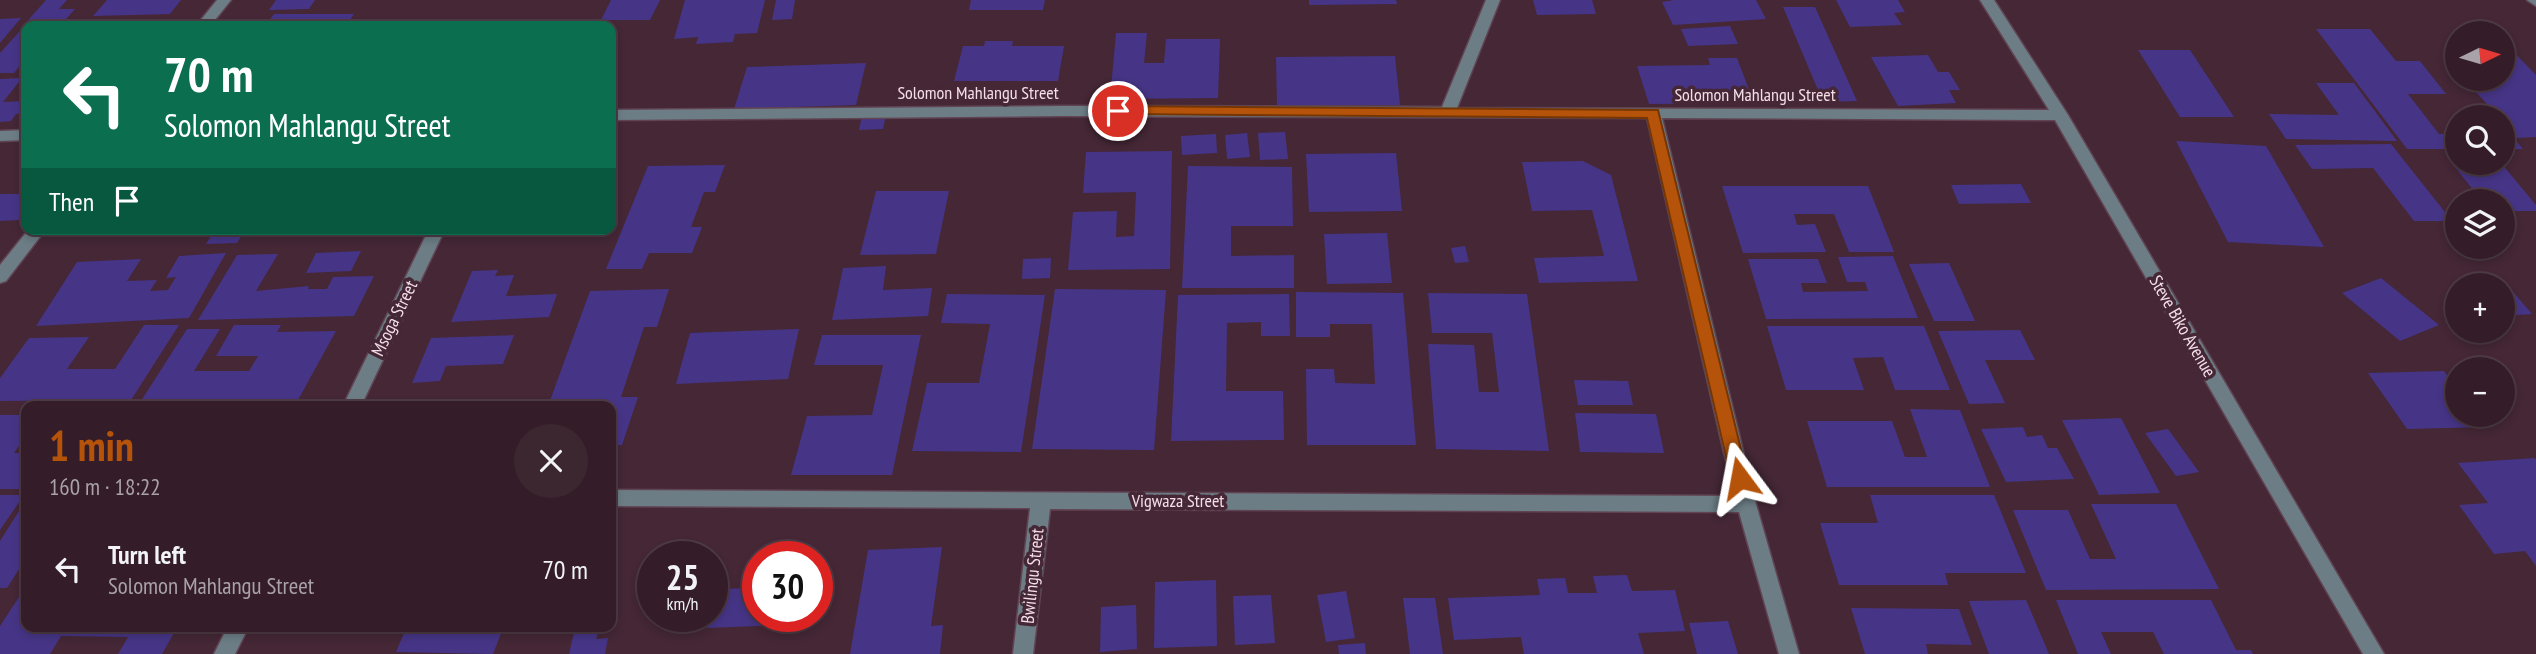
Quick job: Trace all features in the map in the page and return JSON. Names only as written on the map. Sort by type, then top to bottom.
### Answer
[{"type":"street","points":[[207,21],[224,0]]},
{"type":"street","points":[[1448,112],[1493,0]]},
{"type":"street","name":"Steve Biko Avenue","points":[[1987,0],[2060,115],[2374,654]]},
{"type":"street","name":"Solomon Mahlangu Street","points":[[616,115],[1062,111],[2060,115]]},
{"type":"street","points":[[1653,113],[1746,504],[1788,654]]},
{"type":"street","points":[[0,136],[21,135]]},
{"type":"street","points":[[0,277],[33,235]]},
{"type":"street","name":"Msoga Street","points":[[354,401],[434,235]]},
{"type":"street","name":"Vigwaza Street","points":[[616,498],[1746,504]]},
{"type":"street","name":"Bwilingu Street","points":[[1023,654],[1041,499]]},
{"type":"street","points":[[224,654],[236,632]]},
{"type":"building","points":[[46,0],[67,0],[59,9],[75,9],[64,21],[27,21]]},
{"type":"building","points":[[107,0],[181,0],[170,14],[93,16]]},
{"type":"building","points":[[276,0],[315,0],[309,9],[269,10]]},
{"type":"building","points":[[611,0],[660,0],[650,20],[601,20]]},
{"type":"building","points":[[685,0],[765,0],[757,33],[735,34],[733,42],[696,44],[698,37],[674,39]]},
{"type":"building","points":[[776,0],[795,0],[792,19],[772,20]]},
{"type":"building","points":[[971,0],[1045,0],[1043,10],[969,10]]},
{"type":"building","points":[[1309,0],[1396,0],[1397,4],[1309,5]]},
{"type":"building","points":[[1533,0],[1592,0],[1596,14],[1537,15]]},
{"type":"building","points":[[1756,0],[1766,19],[1673,25],[1662,2]]},
{"type":"building","points":[[1836,0],[1898,0],[1905,12],[1894,13],[1902,25],[1850,27]]},
{"type":"building","points":[[1783,7],[1815,7],[1857,101],[1823,102]]},
{"type":"building","points":[[274,14],[354,14],[349,21],[269,21]]},
{"type":"building","points":[[21,18],[0,43],[0,19]]},
{"type":"building","points":[[1730,26],[1738,44],[1688,46],[1681,29]]},
{"type":"building","points":[[2316,29],[2370,29],[2396,61],[2420,61],[2446,94],[2408,94],[2439,134],[2445,134],[2445,149],[2407,149]]},
{"type":"building","points":[[21,32],[21,64],[14,73],[0,73],[0,53]]},
{"type":"building","points":[[1116,33],[1147,33],[1144,63],[1164,63],[1166,39],[1220,39],[1218,98],[1110,99]]},
{"type":"building","points":[[985,41],[1013,41],[1012,46],[1064,46],[1058,81],[954,81],[963,46],[984,46]]},
{"type":"building","points":[[2138,50],[2190,50],[2234,117],[2180,117]]},
{"type":"building","points":[[2515,53],[2536,75],[2536,137],[2517,138],[2515,135],[2515,105],[2488,105],[2475,91],[2515,91]]},
{"type":"building","points":[[1928,55],[1938,72],[1949,72],[1960,90],[1949,90],[1956,103],[1898,106],[1871,57]]},
{"type":"building","points":[[1395,56],[1400,105],[1277,105],[1276,57]]},
{"type":"building","points":[[1708,58],[1737,58],[1754,103],[1649,104],[1637,66],[1710,65]]},
{"type":"building","points":[[866,63],[856,105],[734,109],[747,67]]},
{"type":"building","points":[[21,78],[3,102],[21,101],[21,114],[16,114],[11,121],[0,122],[0,79]]},
{"type":"building","points":[[2316,83],[2354,83],[2397,141],[2286,139],[2269,114],[2339,115]]},
{"type":"building","points":[[863,110],[887,110],[883,129],[859,130]]},
{"type":"building","points":[[1285,132],[1288,159],[1260,160],[1258,133]]},
{"type":"building","points":[[1247,133],[1250,157],[1227,159],[1225,135]]},
{"type":"building","points":[[1216,134],[1217,153],[1182,155],[1181,136]]},
{"type":"building","points":[[2515,139],[2523,149],[2515,149]]},
{"type":"building","points":[[2176,141],[2266,146],[2324,247],[2228,242]]},
{"type":"building","points":[[2391,144],[2445,212],[2445,221],[2414,221],[2373,168],[2312,169],[2295,145]]},
{"type":"building","points":[[1172,151],[1170,269],[1068,270],[1073,212],[1117,211],[1116,237],[1134,236],[1136,192],[1083,193],[1086,152]]},
{"type":"building","points":[[1396,153],[1402,211],[1309,212],[1306,154]]},
{"type":"building","points":[[1583,161],[1611,175],[1638,281],[1539,283],[1534,258],[1604,256],[1592,210],[1532,211],[1522,162]]},
{"type":"building","points":[[725,165],[715,192],[704,192],[691,227],[702,227],[692,253],[649,253],[642,269],[606,269],[648,166]]},
{"type":"building","points":[[1188,166],[1292,167],[1293,226],[1231,226],[1231,256],[1294,255],[1294,288],[1182,288]]},
{"type":"building","points":[[2461,175],[2511,175],[2536,205],[2536,211],[2515,211],[2515,189],[2472,189]]},
{"type":"building","points":[[2021,184],[2031,203],[1959,204],[1951,185]]},
{"type":"building","points":[[1722,186],[1868,186],[1894,252],[1849,252],[1834,214],[1794,214],[1797,225],[1815,224],[1826,252],[1743,253]]},
{"type":"building","points":[[876,191],[949,191],[936,254],[860,255]]},
{"type":"building","points":[[0,194],[21,194],[21,216],[18,220],[0,221]]},
{"type":"building","points":[[1387,233],[1392,283],[1327,284],[1324,234]]},
{"type":"building","points":[[211,235],[242,235],[237,243],[206,244]]},
{"type":"building","points":[[1465,246],[1469,262],[1455,263],[1451,248]]},
{"type":"building","points":[[361,251],[351,271],[306,273],[316,253]]},
{"type":"building","points":[[226,253],[189,318],[36,326],[77,262],[141,259],[127,281],[157,280],[150,291],[168,290],[176,277],[166,278],[179,256]]},
{"type":"building","points":[[278,254],[256,291],[309,286],[308,289],[327,289],[333,277],[374,276],[354,316],[198,320],[237,255]]},
{"type":"building","points":[[1893,256],[1918,318],[1766,319],[1748,259],[1818,259],[1827,283],[1801,283],[1803,292],[1868,291],[1865,282],[1847,282],[1838,257]]},
{"type":"building","points":[[1051,258],[1050,278],[1022,279],[1023,259]]},
{"type":"building","points":[[1949,263],[1975,321],[1934,321],[1909,264]]},
{"type":"building","points":[[886,266],[883,290],[932,288],[928,316],[832,320],[843,268]]},
{"type":"building","points":[[498,270],[495,276],[514,275],[506,296],[557,294],[549,317],[451,322],[472,271]]},
{"type":"building","points":[[2381,278],[2439,325],[2400,341],[2342,293]]},
{"type":"building","points":[[669,289],[657,327],[644,327],[621,397],[638,397],[622,445],[616,445],[616,401],[550,401],[590,291]]},
{"type":"building","points":[[1055,289],[1166,290],[1154,450],[1032,449]]},
{"type":"building","points":[[1296,292],[1403,293],[1416,445],[1307,445],[1306,369],[1334,369],[1335,383],[1375,384],[1372,324],[1330,324],[1330,337],[1296,337]]},
{"type":"building","points":[[1428,293],[1527,294],[1549,451],[1436,449],[1428,344],[1474,345],[1479,392],[1499,392],[1492,333],[1432,333]]},
{"type":"building","points":[[947,294],[1045,295],[1021,452],[912,451],[927,383],[979,383],[990,324],[941,323]]},
{"type":"building","points":[[1289,294],[1290,336],[1261,336],[1261,322],[1227,323],[1226,391],[1283,391],[1284,440],[1171,441],[1178,295]]},
{"type":"building","points":[[2515,294],[2532,314],[2515,315]]},
{"type":"building","points":[[144,325],[179,325],[131,400],[0,401],[0,378],[29,338],[89,337],[67,369],[115,369]]},
{"type":"building","points":[[234,325],[281,325],[277,332],[336,331],[298,400],[141,401],[187,329],[220,329],[194,371],[249,371],[258,356],[216,356]]},
{"type":"building","points":[[1767,326],[1924,326],[1950,390],[1895,390],[1883,357],[1853,358],[1864,390],[1786,390]]},
{"type":"building","points":[[799,329],[788,379],[676,384],[690,333]]},
{"type":"building","points":[[2020,330],[2035,360],[1985,360],[2005,403],[1969,404],[1938,331]]},
{"type":"building","points":[[514,335],[503,364],[446,366],[440,381],[412,383],[431,338]]},
{"type":"building","points":[[822,335],[921,335],[892,475],[791,475],[807,416],[872,415],[883,365],[814,365]]},
{"type":"building","points":[[2444,371],[2445,427],[2486,427],[2407,429],[2368,373]]},
{"type":"building","points":[[1574,380],[1628,381],[1633,405],[1578,405]]},
{"type":"building","points":[[1910,409],[1960,410],[1990,487],[1827,487],[1807,421],[1892,421],[1905,457],[1927,457]]},
{"type":"building","points":[[1575,413],[1656,414],[1664,453],[1580,452]]},
{"type":"building","points":[[0,415],[21,415],[21,443],[14,453],[21,453],[21,489],[0,489]]},
{"type":"building","points":[[2121,418],[2160,493],[2099,495],[2062,420]]},
{"type":"building","points":[[2023,427],[2027,437],[2042,435],[2048,448],[2057,448],[2074,479],[2006,482],[1981,429]]},
{"type":"building","points":[[2168,429],[2199,472],[2176,476],[2145,433]]},
{"type":"building","points":[[2535,458],[2536,566],[2525,551],[2494,554],[2459,505],[2488,503],[2458,463]]},
{"type":"building","points":[[0,495],[21,495],[21,499],[0,530]]},
{"type":"building","points":[[1870,495],[1994,495],[2026,573],[1945,573],[1948,585],[1839,585],[1820,523],[1878,523]]},
{"type":"building","points":[[2091,504],[2176,504],[2219,589],[2046,590],[2013,510],[2068,510],[2090,559],[2116,559]]},
{"type":"building","points":[[21,508],[21,566],[7,588],[0,588],[0,541]]},
{"type":"building","points":[[942,547],[931,626],[943,625],[940,654],[850,654],[868,550]]},
{"type":"building","points":[[1627,575],[1632,591],[1675,590],[1685,631],[1638,633],[1644,654],[1524,654],[1521,637],[1454,640],[1448,598],[1540,595],[1537,579],[1565,578],[1568,593],[1597,593],[1593,576]]},
{"type":"building","points":[[1216,580],[1217,646],[1154,648],[1155,582]]},
{"type":"building","points":[[742,588],[742,627],[728,627],[728,589]]},
{"type":"building","points":[[1346,591],[1355,638],[1326,642],[1317,595]]},
{"type":"building","points":[[1271,595],[1275,643],[1235,645],[1233,596]]},
{"type":"building","points":[[21,597],[21,632],[175,632],[162,654],[118,654],[128,637],[61,636],[50,654],[0,654],[0,626]]},
{"type":"building","points":[[1403,598],[1435,598],[1443,654],[1410,654]]},
{"type":"building","points":[[2026,600],[2049,654],[1989,654],[1969,601]]},
{"type":"building","points":[[2056,600],[2211,600],[2236,650],[2251,650],[2253,654],[2164,654],[2153,632],[2101,632],[2111,654],[2078,654]]},
{"type":"building","points":[[1136,605],[1137,649],[1100,652],[1101,607]]},
{"type":"building","points":[[1851,608],[1959,609],[1972,645],[1926,644],[1928,654],[1865,654]]},
{"type":"building","points":[[1728,621],[1738,654],[1697,654],[1689,623]]},
{"type":"building","points":[[404,632],[502,632],[493,654],[396,652]]},
{"type":"building","points":[[574,632],[598,632],[596,639],[608,638],[605,654],[569,654]]},
{"type":"building","points":[[1365,643],[1366,654],[1339,654],[1338,645]]},
{"type":"route","points":[[1118,111],[1653,113],[1740,478]]}]
